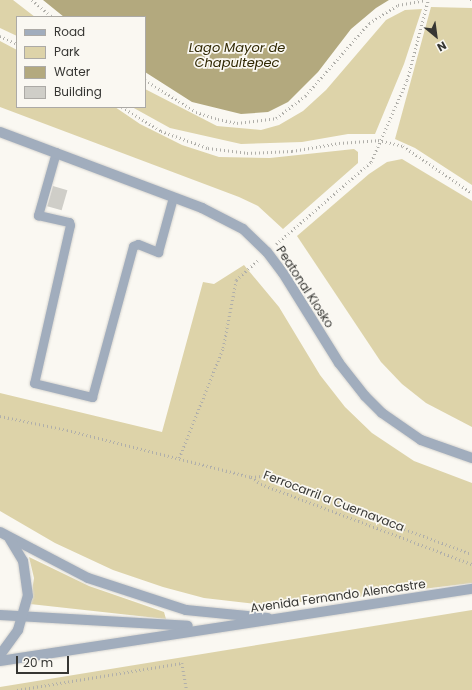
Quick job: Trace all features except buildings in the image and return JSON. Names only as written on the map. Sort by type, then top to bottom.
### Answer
[{"type":"street","name":"Peatonal Kiosko","points":[[0,132],[173,197],[231,221],[243,228],[267,252],[339,363],[365,396],[382,413],[421,440],[472,458]]},
{"type":"street","points":[[0,532],[10,539],[88,578],[186,610],[272,619]]},
{"type":"street","points":[[0,655],[10,643],[24,617],[28,596],[27,573],[18,549],[10,539]]},
{"type":"street","name":"Avenida Fernando Alencastre","points":[[0,660],[472,589]]},
{"type":"street","name":"Avenida Fernando Alencastre","points":[[0,616],[208,628]]},
{"type":"lane","points":[[56,152],[38,215],[69,222],[70,225],[34,383],[92,397],[133,246],[138,244],[158,252],[173,197]]},
{"type":"path","points":[[32,0],[51,16]]},
{"type":"path","points":[[146,81],[196,112],[218,119],[237,123],[276,118],[305,96],[353,39],[373,20],[398,5],[427,0],[408,80],[378,140],[371,162],[236,280],[223,348],[179,458]]},
{"type":"path","points":[[0,36],[16,44]]},
{"type":"path","points":[[124,108],[161,131],[208,148],[240,152],[292,151],[339,143],[378,140],[403,146],[472,193]]},
{"type":"path","points":[[0,416],[179,458],[251,477]]},
{"type":"path","name":"Ferrocarril a Cuernavaca","points":[[251,477],[262,476],[472,554]]},
{"type":"path","name":"Ferrocarril a Cuernavaca","points":[[251,477],[261,484],[472,564]]},
{"type":"path","points":[[17,690],[182,663],[187,690]]},
{"type":"green space","points":[[0,0],[13,0],[34,16],[16,16],[16,36],[0,28]]},
{"type":"green space","points":[[431,7],[472,8],[472,185],[415,148],[395,139]]},
{"type":"green space","points":[[422,9],[404,64],[375,134],[348,134],[302,142],[241,144],[170,128],[134,108],[146,108],[146,90],[217,126],[261,130],[279,125],[303,111],[326,90],[386,20],[405,10]]},
{"type":"green space","points":[[0,41],[16,49],[16,108],[116,108],[140,124],[182,145],[219,157],[270,158],[354,149],[358,152],[358,163],[283,229],[258,206],[239,197],[0,107]]},
{"type":"green space","points":[[402,159],[472,201],[472,427],[426,403],[402,384],[381,362],[297,236],[369,174],[387,162]]},
{"type":"green space","points":[[244,265],[279,307],[320,375],[345,407],[372,433],[414,461],[472,483],[472,583],[324,601],[256,604],[204,598],[163,587],[113,570],[55,543],[0,511],[0,393],[162,432],[203,282],[214,284]]},
{"type":"green space","points":[[29,557],[89,586],[164,612],[166,619],[30,604],[34,578]]},
{"type":"green space","points":[[472,610],[472,690],[0,690],[0,687]]},
{"type":"water","name":"Lago Mayor de Chapultepec","points":[[43,0],[389,0],[376,8],[351,29],[318,72],[288,102],[268,112],[241,114],[192,102],[146,73],[146,16],[63,16]]}]
